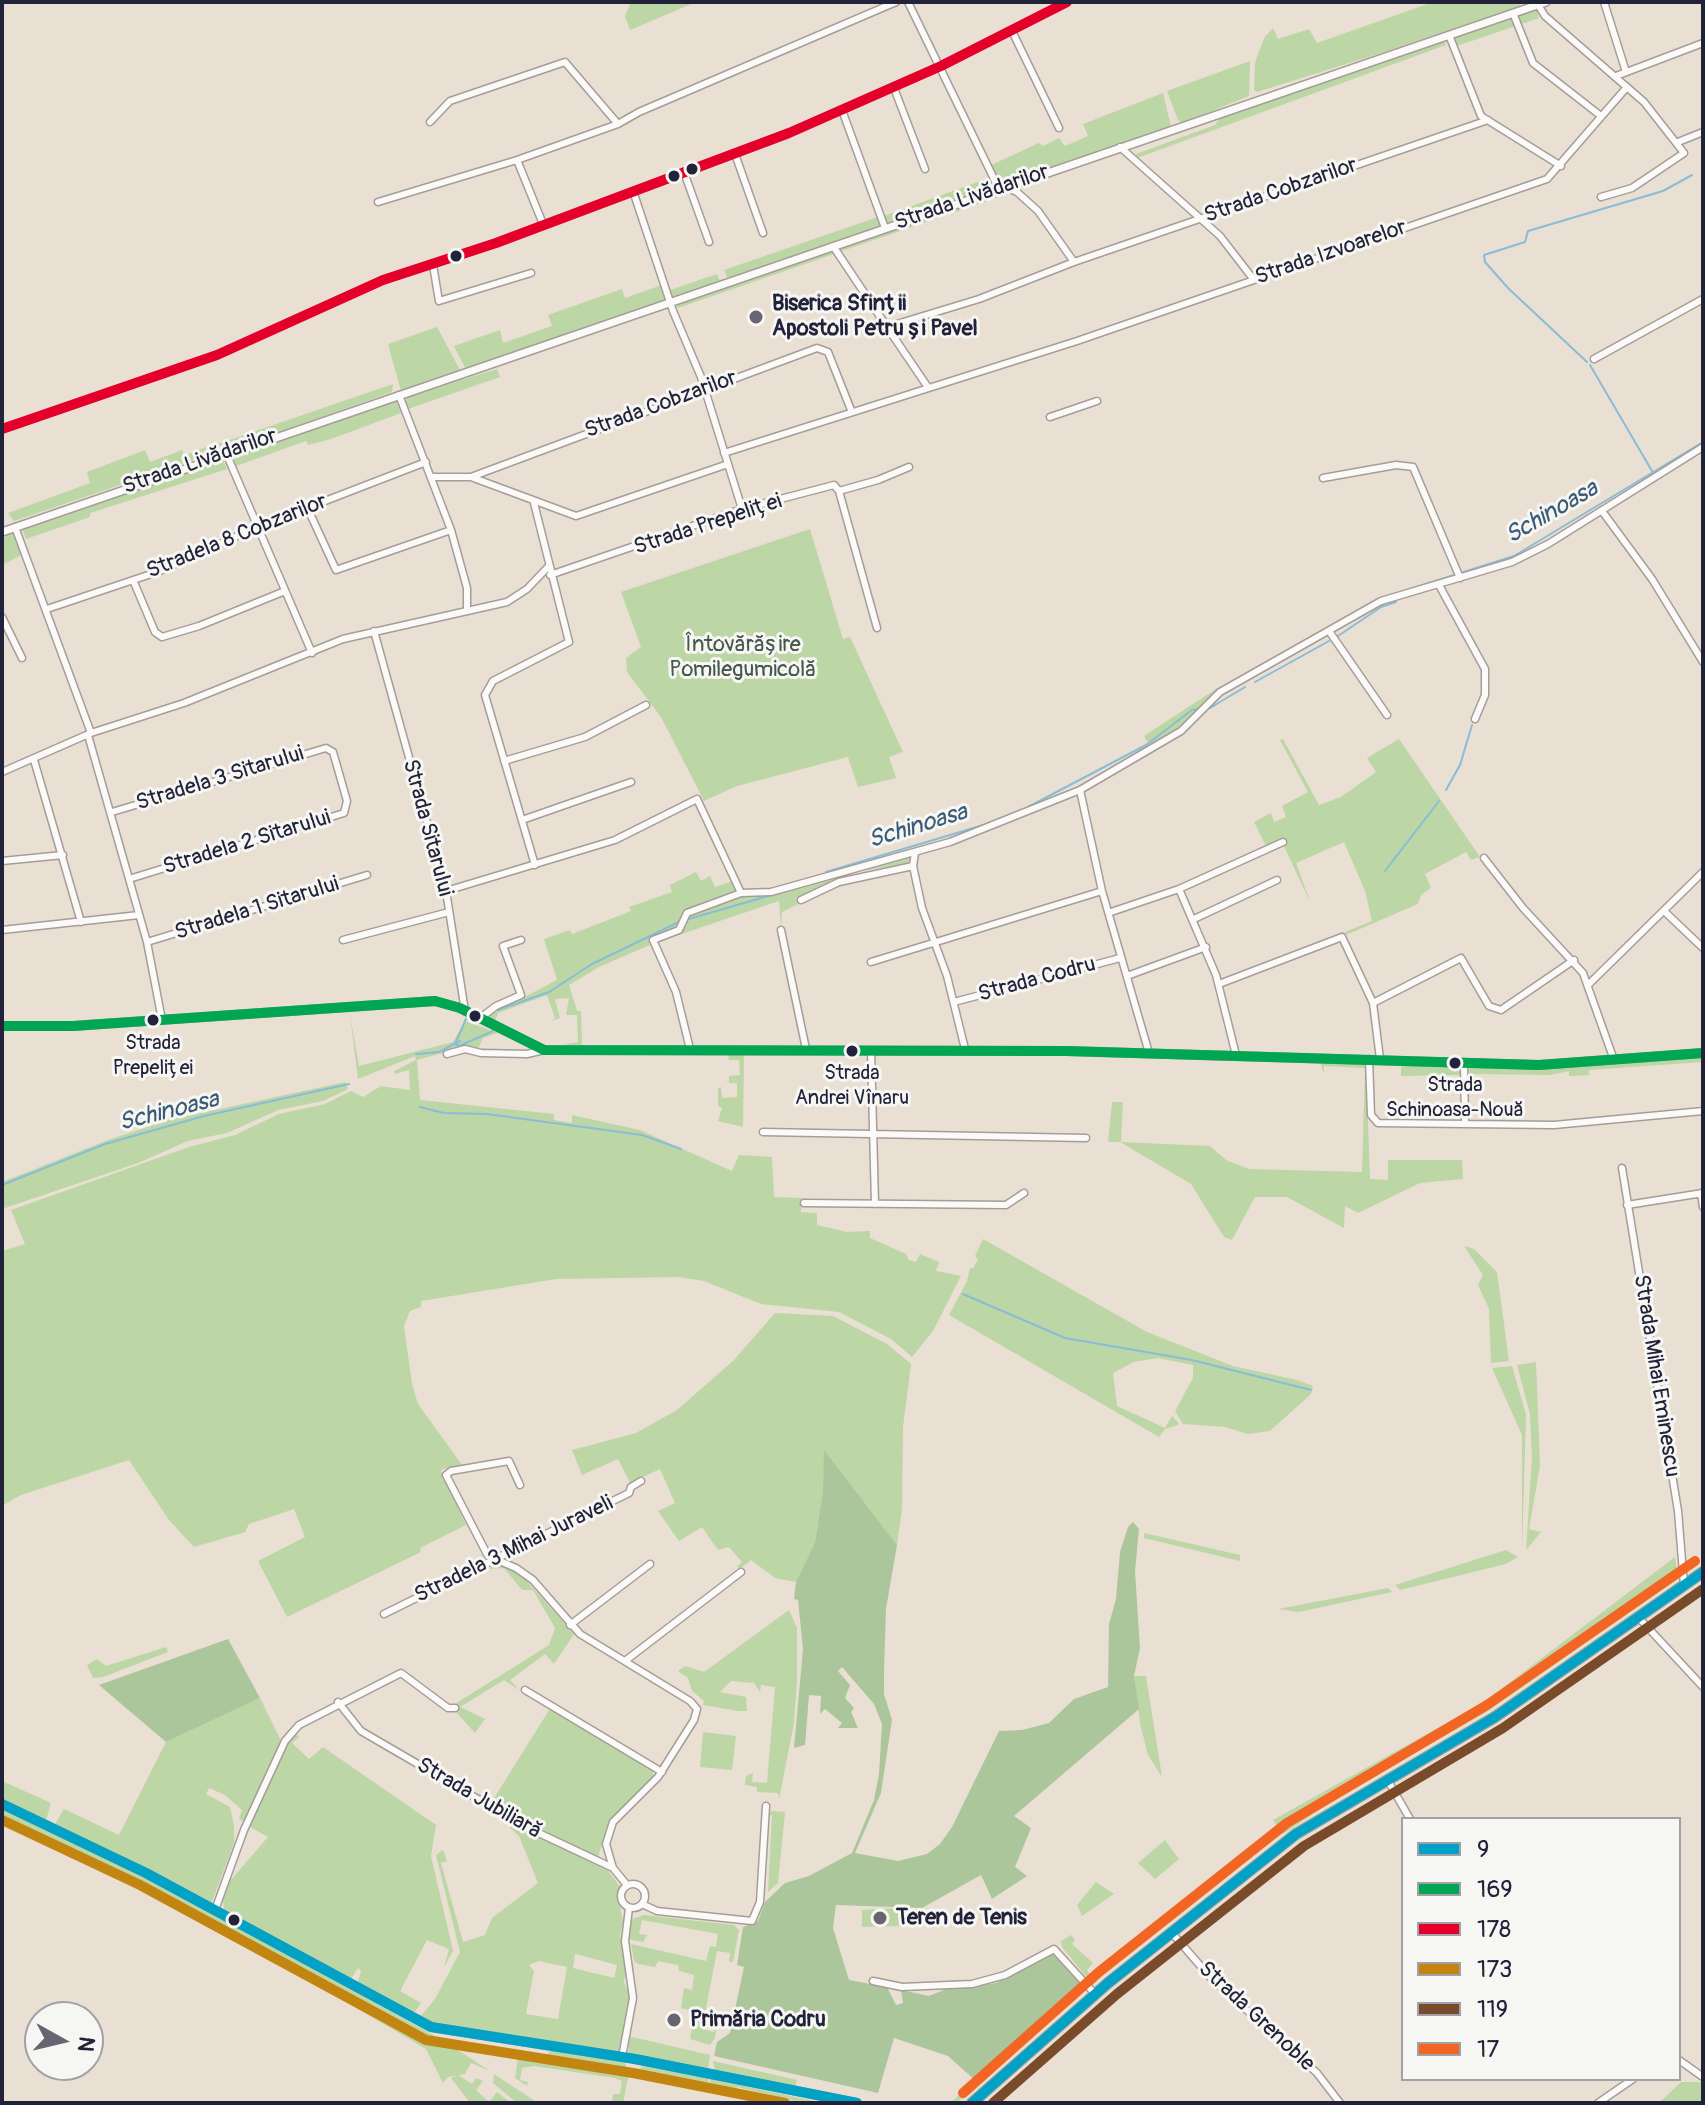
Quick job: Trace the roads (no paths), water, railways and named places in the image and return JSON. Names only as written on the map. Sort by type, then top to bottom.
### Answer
[{"type":"main road","points":[[972,2103],[1095,1994],[1296,1834],[1495,1717],[1703,1572]]},
{"type":"street","points":[[378,202],[517,160],[618,124],[639,112],[896,2]]},
{"type":"street","points":[[908,2],[986,166],[1001,187],[1017,192],[1038,211],[1074,262]]},
{"type":"street","points":[[2,429],[217,355],[383,280],[433,265],[735,154],[894,88],[1067,2]]},
{"type":"street","points":[[1604,2],[1626,72]]},
{"type":"street","points":[[1542,3],[1545,16],[1616,76],[1678,142],[1684,153],[1632,188],[1601,197]]},
{"type":"street","name":"Strada Livădarilor","points":[[2,532],[1542,3]]},
{"type":"street","points":[[1513,13],[1533,63],[1601,116]]},
{"type":"street","points":[[1012,31],[1059,128]]},
{"type":"street","points":[[1449,35],[1475,109],[1561,166]]},
{"type":"street","points":[[1616,76],[1703,43]]},
{"type":"street","points":[[430,122],[450,101],[565,62],[618,124]]},
{"type":"street","name":"Strada Izvoarelor","points":[[724,453],[851,410],[1077,341],[1533,185],[1547,179],[1561,166],[1627,87]]},
{"type":"street","points":[[894,88],[925,169]]},
{"type":"street","points":[[842,110],[885,228]]},
{"type":"street","name":"Strada Cobzarilor","points":[[887,327],[1014,286],[1074,262],[1488,120]]},
{"type":"street","points":[[1678,142],[1703,132]]},
{"type":"street","points":[[1120,147],[1220,236],[1254,280]]},
{"type":"street","points":[[735,154],[763,233]]},
{"type":"street","points":[[517,160],[543,224]]},
{"type":"street","points":[[684,172],[709,242]]},
{"type":"street","points":[[633,191],[671,303],[689,343],[742,509]]},
{"type":"street","points":[[833,246],[927,386]]},
{"type":"street","points":[[433,265],[439,301],[531,273]]},
{"type":"street","points":[[1594,359],[1703,299]]},
{"type":"street","name":"Strada Cobzarilor","points":[[433,477],[471,477],[821,347],[828,352],[851,410]]},
{"type":"street","points":[[399,395],[451,530],[467,588],[467,611]]},
{"type":"street","points":[[1050,417],[1097,401]]},
{"type":"street","points":[[690,1049],[676,992],[653,940],[679,930],[687,913],[741,893],[771,892],[915,853],[1010,821],[1080,790],[1181,731],[1220,692],[1381,601],[1439,585],[1459,575],[1512,562],[1602,511],[1703,447]]},
{"type":"street","points":[[226,453],[255,528],[312,653]]},
{"type":"street","name":"Stradela 8 Cobzarilor","points":[[47,609],[217,548],[255,528],[426,462]]},
{"type":"street","points":[[471,477],[534,503],[582,515],[728,464]]},
{"type":"street","points":[[1323,478],[1396,465],[1413,467],[1459,575]]},
{"type":"street","name":"Strada Prepeliței","points":[[2,772],[90,734],[184,703],[374,631],[507,602],[549,571],[742,509],[834,485],[839,491],[909,467]]},
{"type":"street","points":[[839,491],[877,628]]},
{"type":"street","points":[[534,503],[569,642],[493,681],[487,689],[487,708],[535,865]]},
{"type":"street","points":[[307,507],[336,570],[451,530]]},
{"type":"street","points":[[1602,511],[1644,568],[1703,662]]},
{"type":"street","points":[[15,527],[90,734],[147,942],[162,1020]]},
{"type":"street","points":[[133,580],[155,632],[162,637],[199,626],[285,591]]},
{"type":"street","points":[[1439,585],[1485,669],[1485,695],[1475,719]]},
{"type":"street","points":[[2,617],[22,658]]},
{"type":"street","points":[[379,647],[388,629]]},
{"type":"street","name":"Strada Sitarului","points":[[374,631],[446,891],[465,1011]]},
{"type":"street","points":[[1329,631],[1387,715]]},
{"type":"street","points":[[504,761],[585,737],[646,705]]},
{"type":"street","name":"Stradela 3 Sitarului","points":[[112,812],[328,748]]},
{"type":"street","name":"Stradela 2 Sitarului","points":[[129,879],[344,813],[347,801],[333,752],[328,748]]},
{"type":"street","points":[[34,760],[81,922]]},
{"type":"street","points":[[522,820],[631,782]]},
{"type":"street","points":[[1080,790],[1102,891],[1111,912],[1120,958],[1149,1053]]},
{"type":"street","points":[[446,891],[615,840],[697,799],[741,893]]},
{"type":"street","points":[[1111,912],[1179,889],[1283,842]]},
{"type":"street","points":[[915,853],[913,866],[965,1049]]},
{"type":"street","points":[[2,861],[63,855]]},
{"type":"street","points":[[1484,858],[1523,908],[1574,960],[1589,984],[1614,1060]]},
{"type":"street","points":[[801,900],[839,882],[913,866]]},
{"type":"street","points":[[1589,984],[1703,872]]},
{"type":"street","name":"Stradela 1 Sitarului","points":[[147,942],[367,875]]},
{"type":"street","points":[[1194,919],[1277,880]]},
{"type":"street","points":[[1179,889],[1219,984],[1222,1009],[1236,1055]]},
{"type":"street","points":[[871,962],[1102,891]]},
{"type":"street","points":[[1664,911],[1703,948]]},
{"type":"street","points":[[343,940],[449,912]]},
{"type":"street","points":[[2,930],[139,915]]},
{"type":"street","points":[[781,930],[806,1049]]},
{"type":"street","points":[[1219,984],[1342,937],[1373,1003],[1380,1059]]},
{"type":"street","points":[[479,1019],[496,1006],[521,995],[503,946],[521,940]]},
{"type":"street","points":[[1127,976],[1206,947]]},
{"type":"street","name":"Strada Codru","points":[[954,1002],[1120,958]]},
{"type":"street","points":[[1373,1003],[1461,958],[1489,1006],[1495,1010],[1504,1009],[1574,960]]},
{"type":"street","points":[[2,1026],[162,1020],[435,1001],[465,1011],[544,1050]]},
{"type":"street","points":[[447,1054],[465,1049],[481,1053],[527,1054],[544,1050],[965,1049],[1539,1065],[1703,1053]]},
{"type":"street","points":[[871,1050],[875,1204]]},
{"type":"street","points":[[1369,1059],[1371,1115],[1374,1121],[1554,1125],[1703,1111]]},
{"type":"street","points":[[1464,1063],[1465,1124]]},
{"type":"street","points":[[763,1132],[1086,1138]]},
{"type":"street","name":"Strada Mihai Eminescu","points":[[1622,1168],[1678,1511],[1684,1585]]},
{"type":"street","points":[[804,1203],[1006,1205],[1024,1193]]},
{"type":"street","points":[[1627,1205],[1702,1193],[1703,1207]]},
{"type":"street","points":[[520,1485],[509,1461],[447,1473],[482,1547],[496,1560],[533,1580],[570,1625],[690,1701],[697,1709],[694,1720],[662,1772],[613,1822],[606,1844],[613,1868]]},
{"type":"street","name":"Stradela 3 Mihai Juraveli","points":[[384,1614],[629,1493],[641,1481]]},
{"type":"street","points":[[570,1625],[650,1564]]},
{"type":"street","points":[[625,1661],[741,1572]]},
{"type":"street","points":[[1638,1617],[1703,1687]]},
{"type":"street","points":[[215,1910],[244,1830],[285,1741],[299,1725],[338,1702],[401,1673],[448,1708],[455,1708]]},
{"type":"street","points":[[1695,1678],[1703,1673]]},
{"type":"street","points":[[525,1690],[662,1772]]},
{"type":"street","name":"Strada Jubiliară","points":[[338,1702],[361,1731],[526,1827],[613,1868],[627,1885]]},
{"type":"street","points":[[1387,1779],[1409,1817]]},
{"type":"street","points":[[2,1804],[215,1910],[426,2026],[622,2057],[857,2103]]},
{"type":"street","points":[[629,1908],[642,1904],[657,1911],[752,1921],[760,1902],[766,1806]]},
{"type":"street","points":[[622,2057],[633,1998],[625,1941],[629,1908],[621,1897],[627,1885],[642,1889],[642,1904]]},
{"type":"street","name":"Strada Grenoble","points":[[1171,1932],[1211,1978],[1317,2073],[1340,2103]]},
{"type":"street","points":[[873,1981],[902,1987],[972,1984],[1005,1975],[1051,1949],[1060,1951],[1095,1994]]},
{"type":"street","points":[[1681,2061],[1703,2077]]},
{"type":"street","points":[[1598,2103],[1630,2081]]},
{"type":"waterway","points":[[1587,362],[1508,288],[1485,262],[1484,255],[1525,242],[1528,231],[1663,191],[1692,175]]},
{"type":"waterway","points":[[1590,365],[1652,471]]},
{"type":"waterway","name":"Schinoasa","points":[[1407,590],[1514,556],[1703,442]]},
{"type":"waterway","name":"Schinoasa","points":[[1338,636],[1381,607],[1396,602]]},
{"type":"waterway","name":"Schinoasa","points":[[1255,682],[1329,641]]},
{"type":"waterway","name":"Schinoasa","points":[[1210,708],[1245,687]]},
{"type":"waterway","name":"Schinoasa","points":[[1028,807],[1146,745],[1192,710],[1198,709]]},
{"type":"waterway","points":[[1446,790],[1460,765],[1472,725]]},
{"type":"waterway","points":[[1385,871],[1439,801]]},
{"type":"waterway","name":"Schinoasa","points":[[826,872],[987,824]]},
{"type":"waterway","name":"Schinoasa","points":[[685,920],[817,882]]},
{"type":"waterway","name":"Schinoasa","points":[[498,1010],[549,992],[592,964],[679,922]]},
{"type":"waterway","points":[[466,1019],[455,1044],[459,1046],[493,1031]]},
{"type":"waterway","name":"Schinoasa","points":[[416,1054],[439,1052],[460,1041]]},
{"type":"waterway","name":"Schinoasa","points":[[2,1185],[105,1144],[204,1116],[349,1084]]},
{"type":"waterway","points":[[420,1107],[444,1113],[487,1114],[642,1135],[681,1149]]},
{"type":"waterway","points":[[963,1294],[1065,1338],[1192,1360],[1311,1390]]},
{"type":"place","name":"Biserica Sfinții Apostoli Petru și Pavel","points":[[756,317]]},
{"type":"place","name":"Strada Prepeliței","points":[[153,1020]]},
{"type":"place","name":"Strada Andrei Vînaru","points":[[852,1051]]},
{"type":"place","name":"Strada Schinoasa-Nouă","points":[[1455,1063]]},
{"type":"place","name":"Teren de Tenis","points":[[880,1918]]},
{"type":"place","name":"Primăria Codru","points":[[674,2020]]},
{"type":"park label","name":"Întovărășire Pomilegumicolă","points":[[743,658]]}]
